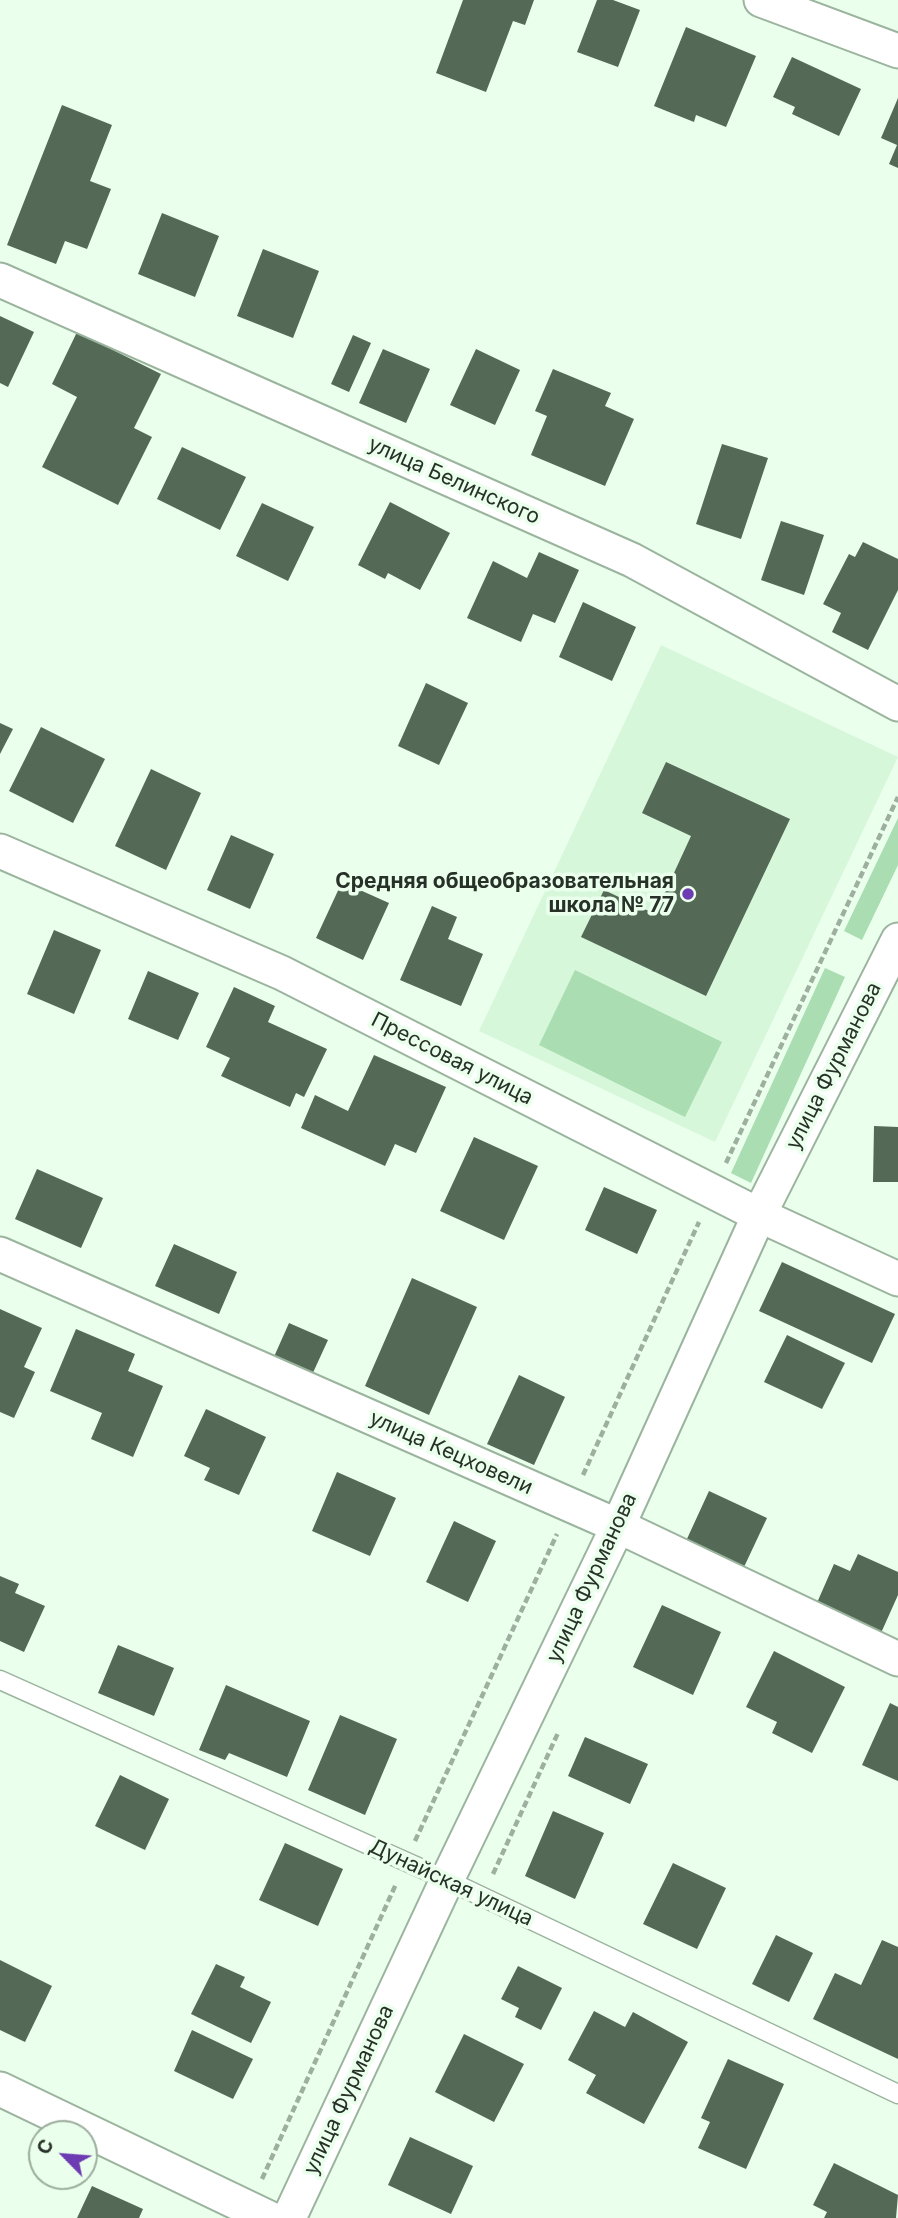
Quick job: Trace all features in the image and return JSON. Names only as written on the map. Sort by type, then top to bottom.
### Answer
[{"type":"street","points":[[761,0],[898,51]]},
{"type":"street","name":"улица Белинского","points":[[0,280],[632,560],[898,704]]},
{"type":"street","name":"Прессовая улица","points":[[0,851],[282,973],[759,1215],[898,1279]]},
{"type":"street","name":"улица Фурманова","points":[[289,2218],[447,1880],[618,1526],[759,1215],[898,940]]},
{"type":"street","name":"улица Кецховели","points":[[0,1254],[618,1526],[898,1659]]},
{"type":"street","points":[[0,2090],[269,2218]]},
{"type":"lane","name":"Дунайская улица","points":[[0,1680],[447,1880],[898,2094]]},
{"type":"shaded area","name":"Средняя общеобразовательная школа № 77","points":[[661,645],[898,757],[715,1142],[479,1031]]},
{"type":"shaded area","points":[[898,818],[898,865],[862,940],[844,931]]},
{"type":"shaded area","points":[[825,968],[845,977],[751,1183],[731,1173]]},
{"type":"shaded area","points":[[575,970],[722,1042],[685,1117],[539,1045]]},
{"type":"building","points":[[463,0],[534,0],[525,25],[513,21],[486,92],[436,73]]},
{"type":"building","points":[[597,0],[613,0],[640,10],[618,67],[577,52]]},
{"type":"building","points":[[686,27],[756,56],[726,127],[696,115],[694,122],[654,106]]},
{"type":"building","points":[[792,57],[861,89],[839,136],[792,114],[795,107],[773,97]]},
{"type":"building","points":[[898,98],[898,168],[889,164],[897,145],[881,138]]},
{"type":"building","points":[[62,105],[112,125],[90,181],[111,189],[87,249],[65,241],[56,264],[7,245]]},
{"type":"building","points":[[162,213],[219,236],[195,297],[138,274]]},
{"type":"building","points":[[263,249],[319,271],[293,338],[237,316]]},
{"type":"building","points":[[0,316],[34,332],[8,387],[0,383]]},
{"type":"building","points":[[77,332],[161,374],[134,428],[152,437],[118,505],[42,467],[77,397],[52,384]]},
{"type":"building","points":[[353,335],[371,343],[349,392],[331,384]]},
{"type":"building","points":[[383,349],[430,369],[406,423],[359,403]]},
{"type":"building","points":[[476,349],[520,370],[495,425],[450,405]]},
{"type":"building","points":[[553,369],[611,393],[605,406],[634,419],[605,486],[531,455],[547,416],[535,411]]},
{"type":"building","points":[[722,444],[768,458],[741,539],[696,524]]},
{"type":"building","points":[[182,447],[246,477],[220,530],[157,499]]},
{"type":"building","points":[[390,502],[450,533],[420,590],[388,573],[385,579],[358,565]]},
{"type":"building","points":[[262,503],[314,527],[288,581],[236,556]]},
{"type":"building","points":[[781,521],[824,535],[804,595],[761,580]]},
{"type":"building","points":[[863,542],[898,559],[898,590],[868,650],[832,632],[841,613],[823,604],[849,554],[855,557]]},
{"type":"building","points":[[539,552],[579,570],[555,623],[533,614],[521,642],[467,618],[493,561],[527,578]]},
{"type":"building","points":[[583,602],[636,627],[612,681],[559,657]]},
{"type":"building","points":[[426,683],[468,703],[439,765],[398,746]]},
{"type":"building","points":[[0,723],[13,729],[0,754]]},
{"type":"building","points":[[41,727],[105,759],[73,823],[9,791]]},
{"type":"building","points":[[666,762],[790,819],[706,996],[581,937],[604,890],[655,914],[691,836],[642,813]]},
{"type":"building","points":[[151,769],[201,793],[166,870],[115,846]]},
{"type":"building","points":[[231,835],[274,854],[250,909],[207,890]]},
{"type":"building","points":[[342,882],[389,903],[363,960],[316,938]]},
{"type":"building","points":[[432,906],[457,917],[448,939],[483,954],[461,1006],[400,980]]},
{"type":"building","points":[[54,930],[101,950],[74,1014],[27,994]]},
{"type":"building","points":[[148,971],[199,993],[178,1040],[128,1019]]},
{"type":"building","points":[[234,987],[275,1006],[268,1022],[327,1049],[304,1097],[296,1093],[290,1107],[221,1076],[230,1058],[206,1047]]},
{"type":"building","points":[[374,1055],[446,1087],[416,1153],[395,1144],[385,1166],[301,1128],[315,1095],[348,1111]]},
{"type":"building","points":[[874,1126],[898,1127],[898,1182],[873,1182]]},
{"type":"building","points":[[474,1137],[538,1166],[504,1240],[440,1211]]},
{"type":"building","points":[[37,1169],[103,1198],[81,1248],[15,1219]]},
{"type":"building","points":[[604,1187],[657,1210],[637,1254],[585,1230]]},
{"type":"building","points":[[174,1244],[237,1272],[219,1314],[155,1286]]},
{"type":"building","points":[[782,1262],[895,1314],[872,1363],[759,1311]]},
{"type":"building","points":[[412,1278],[477,1307],[429,1415],[365,1386]]},
{"type":"building","points":[[0,1309],[42,1328],[24,1367],[35,1372],[14,1418],[0,1412]]},
{"type":"building","points":[[289,1323],[328,1340],[311,1377],[273,1359]]},
{"type":"building","points":[[76,1329],[135,1354],[128,1371],[163,1386],[133,1457],[91,1439],[102,1413],[50,1391]]},
{"type":"building","points":[[787,1335],[845,1363],[822,1409],[764,1382]]},
{"type":"building","points":[[519,1375],[565,1397],[534,1465],[487,1444]]},
{"type":"building","points":[[206,1409],[266,1437],[239,1495],[204,1480],[210,1468],[184,1456]]},
{"type":"building","points":[[337,1472],[396,1498],[370,1556],[312,1531]]},
{"type":"building","points":[[709,1491],[767,1518],[744,1567],[686,1541]]},
{"type":"building","points":[[454,1521],[496,1541],[468,1602],[426,1582]]},
{"type":"building","points":[[858,1554],[898,1572],[898,1595],[881,1633],[816,1605],[834,1564],[850,1571]]},
{"type":"building","points":[[0,1576],[19,1584],[15,1593],[45,1606],[24,1652],[0,1641]]},
{"type":"building","points":[[662,1605],[721,1632],[693,1695],[633,1667]]},
{"type":"building","points":[[118,1645],[174,1668],[154,1716],[98,1693]]},
{"type":"building","points":[[774,1651],[845,1687],[812,1753],[772,1733],[777,1722],[746,1707]]},
{"type":"building","points":[[226,1685],[310,1721],[287,1777],[229,1753],[225,1760],[199,1750]]},
{"type":"building","points":[[890,1703],[898,1707],[898,1781],[862,1765]]},
{"type":"building","points":[[340,1715],[397,1739],[365,1815],[308,1790]]},
{"type":"building","points":[[585,1737],[648,1764],[630,1804],[568,1776]]},
{"type":"building","points":[[120,1775],[169,1799],[145,1850],[95,1826]]},
{"type":"building","points":[[553,1811],[604,1833],[575,1899],[525,1876]]},
{"type":"building","points":[[285,1843],[343,1869],[318,1926],[259,1900]]},
{"type":"building","points":[[673,1863],[726,1888],[697,1949],[643,1924]]},
{"type":"building","points":[[776,1935],[813,1953],[789,2002],[752,1984]]},
{"type":"building","points":[[882,1940],[898,1947],[898,2059],[813,2019],[835,1973],[861,1985]]},
{"type":"building","points":[[0,1960],[52,1986],[25,2042],[0,2030]]},
{"type":"building","points":[[216,1964],[245,1977],[240,1987],[271,2002],[251,2043],[191,2014]]},
{"type":"building","points":[[518,1966],[562,1988],[541,2030],[515,2017],[519,2008],[501,1999]]},
{"type":"building","points":[[594,2011],[625,2027],[633,2012],[688,2042],[644,2124],[586,2093],[596,2075],[568,2060]]},
{"type":"building","points":[[192,2030],[253,2059],[233,2099],[174,2071]]},
{"type":"building","points":[[464,2034],[524,2064],[494,2122],[435,2092]]},
{"type":"building","points":[[728,2059],[784,2084],[746,2169],[698,2148],[710,2122],[701,2118]]},
{"type":"building","points":[[410,2137],[473,2166],[451,2214],[388,2185]]},
{"type":"building","points":[[834,2163],[898,2195],[896,2218],[824,2218],[827,2212],[813,2205]]},
{"type":"building","points":[[98,2189],[143,2209],[139,2218],[77,2218],[90,2190]]},
{"type":"place","name":"Средняя общеобразовательная школа № 77","points":[[688,894]]}]
